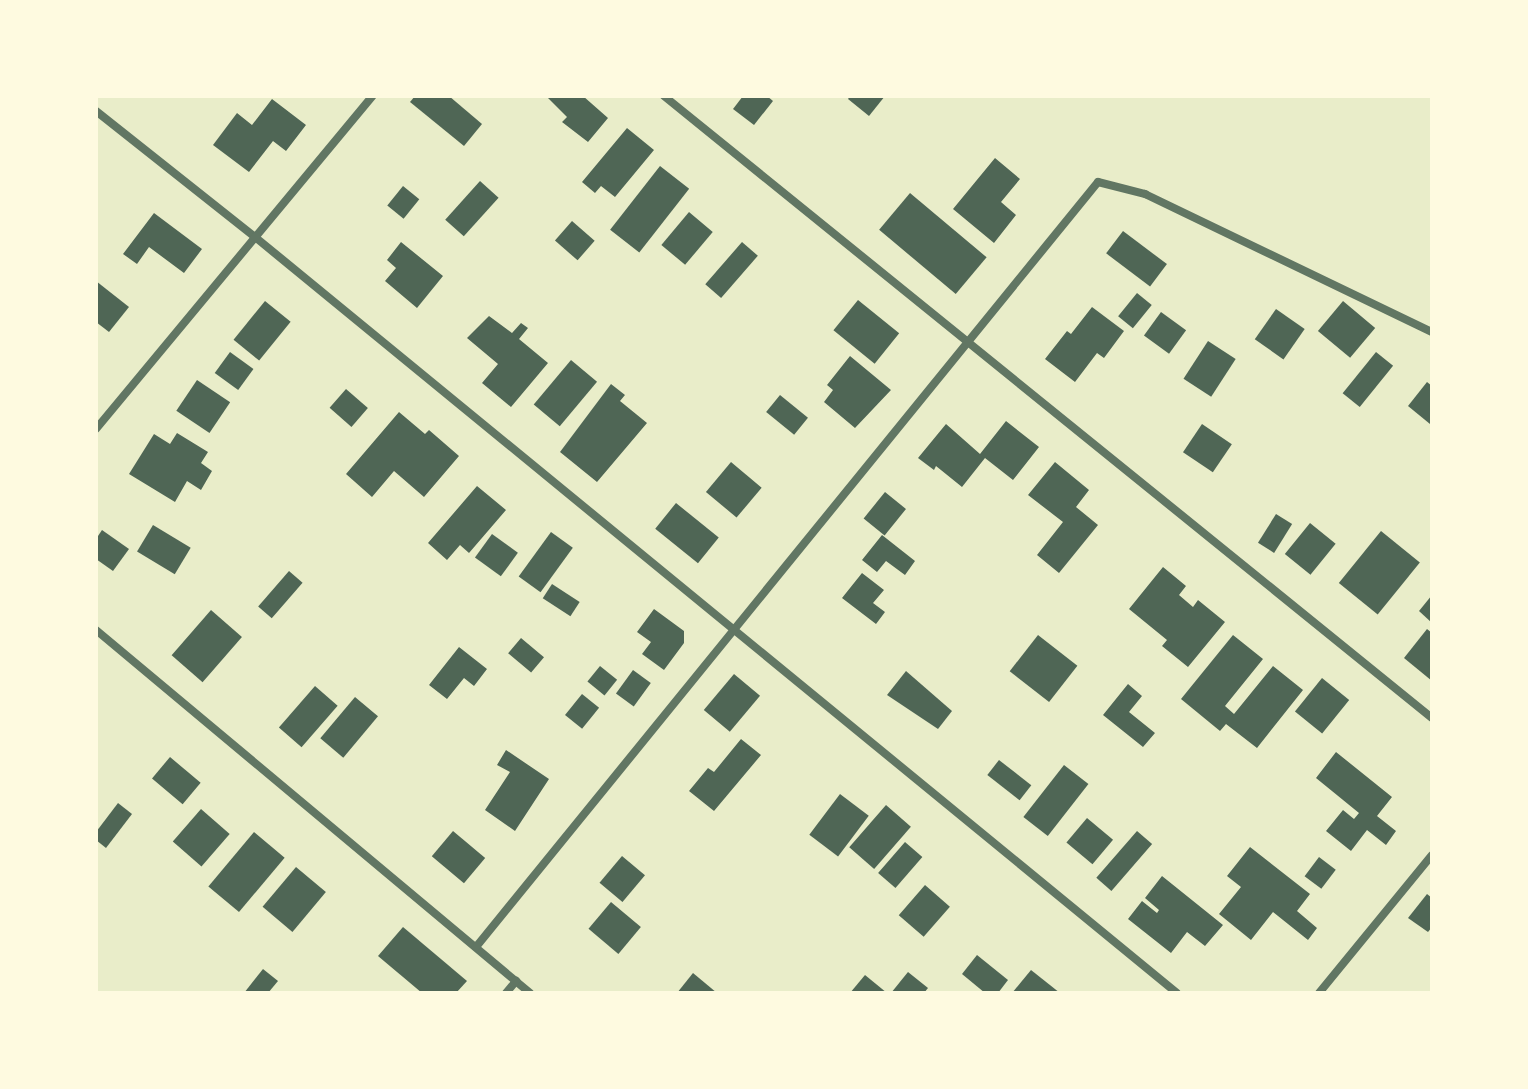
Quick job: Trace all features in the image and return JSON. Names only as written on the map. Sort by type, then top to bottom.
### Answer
[{"type":"street","points":[[96,429],[372,96]]},
{"type":"street","points":[[664,96],[1432,718]]},
{"type":"street","points":[[96,111],[255,237],[1177,993]]},
{"type":"street","points":[[476,947],[1098,182],[1145,194],[1432,332]]},
{"type":"street","points":[[96,630],[530,993]]},
{"type":"street","points":[[1319,993],[1432,855]]},
{"type":"street","points":[[506,993],[516,981]]},
{"type":"building","points":[[415,96],[449,96],[482,124],[464,146],[410,102]]},
{"type":"building","points":[[546,96],[583,96],[608,118],[588,142],[562,122],[567,117]]},
{"type":"building","points":[[743,96],[767,96],[773,101],[754,125],[733,109]]},
{"type":"building","points":[[850,96],[885,96],[869,116],[848,99]]},
{"type":"building","points":[[272,99],[306,125],[286,151],[273,141],[249,172],[213,145],[237,113],[252,125]]},
{"type":"building","points":[[627,128],[654,150],[615,197],[601,186],[595,193],[582,182]]},
{"type":"building","points":[[995,158],[1020,179],[1001,202],[1016,215],[994,243],[953,209]]},
{"type":"building","points":[[660,166],[689,189],[639,253],[610,230]]},
{"type":"building","points":[[480,181],[499,198],[464,236],[445,220]]},
{"type":"building","points":[[403,186],[419,199],[404,219],[387,205]]},
{"type":"building","points":[[910,193],[987,257],[956,294],[879,230]]},
{"type":"building","points":[[689,212],[713,232],[685,265],[661,245]]},
{"type":"building","points":[[154,213],[202,249],[184,273],[149,247],[137,264],[123,254]]},
{"type":"building","points":[[572,221],[595,241],[578,260],[555,241]]},
{"type":"building","points":[[1123,231],[1167,264],[1150,286],[1106,253]]},
{"type":"building","points":[[401,242],[443,276],[417,308],[385,281],[396,268],[387,260]]},
{"type":"building","points":[[742,242],[758,256],[721,298],[705,284]]},
{"type":"building","points":[[96,281],[129,307],[109,332],[96,322]]},
{"type":"building","points":[[1137,293],[1152,305],[1133,328],[1118,316]]},
{"type":"building","points":[[858,300],[899,333],[875,364],[833,330]]},
{"type":"building","points":[[265,301],[291,322],[259,361],[234,340]]},
{"type":"building","points":[[1343,301],[1375,328],[1350,358],[1318,331]]},
{"type":"building","points":[[1092,307],[1124,331],[1104,358],[1097,353],[1075,382],[1045,359],[1067,331],[1071,334]]},
{"type":"building","points":[[1276,309],[1305,329],[1283,359],[1255,339]]},
{"type":"building","points":[[1161,312],[1186,330],[1169,354],[1144,335]]},
{"type":"building","points":[[489,316],[512,333],[521,323],[528,328],[519,339],[548,363],[511,407],[482,383],[498,364],[467,338]]},
{"type":"building","points":[[1208,341],[1236,359],[1211,397],[1183,379]]},
{"type":"building","points":[[230,352],[253,369],[238,390],[215,373]]},
{"type":"building","points":[[1376,352],[1393,366],[1360,407],[1343,393]]},
{"type":"building","points":[[850,356],[891,390],[855,428],[824,402],[833,390],[827,385]]},
{"type":"building","points":[[571,360],[597,382],[560,426],[534,404]]},
{"type":"building","points":[[197,380],[230,402],[209,433],[176,411]]},
{"type":"building","points":[[1427,382],[1432,386],[1430,424],[1408,406]]},
{"type":"building","points":[[611,384],[625,395],[620,401],[647,423],[597,482],[560,452]]},
{"type":"building","points":[[346,389],[368,408],[351,427],[330,408]]},
{"type":"building","points":[[780,395],[808,418],[794,435],[766,412]]},
{"type":"building","points":[[399,412],[425,434],[429,430],[459,456],[424,497],[394,471],[372,497],[346,474]]},
{"type":"building","points":[[1006,421],[1039,447],[1013,480],[985,458],[962,487],[936,466],[934,470],[918,458],[946,424],[980,454]]},
{"type":"building","points":[[1202,424],[1232,444],[1213,472],[1183,452]]},
{"type":"building","points":[[177,433],[208,452],[201,463],[212,471],[201,490],[187,481],[175,502],[129,474],[154,434],[170,444]]},
{"type":"building","points":[[731,462],[762,488],[737,518],[706,492]]},
{"type":"building","points":[[1055,462],[1089,490],[1076,507],[1098,525],[1059,573],[1037,555],[1063,522],[1028,495]]},
{"type":"building","points":[[477,486],[506,510],[469,553],[460,545],[447,560],[428,543]]},
{"type":"building","points":[[885,492],[906,509],[885,535],[864,518]]},
{"type":"building","points":[[676,503],[719,538],[698,563],[655,529]]},
{"type":"building","points":[[1276,514],[1292,524],[1274,553],[1258,543]]},
{"type":"building","points":[[1310,523],[1336,544],[1310,575],[1285,554]]},
{"type":"building","points":[[153,525],[191,548],[175,574],[137,552]]},
{"type":"building","points":[[102,530],[129,549],[113,571],[96,559],[96,539]]},
{"type":"building","points":[[1381,531],[1420,562],[1378,615],[1339,583]]},
{"type":"building","points":[[551,532],[573,548],[541,592],[519,576]]},
{"type":"building","points":[[492,534],[518,553],[501,576],[475,557]]},
{"type":"building","points":[[882,535],[915,561],[905,575],[886,561],[877,572],[862,560]]},
{"type":"building","points":[[1163,567],[1186,586],[1179,595],[1193,607],[1198,600],[1225,622],[1188,667],[1162,646],[1167,640],[1129,609]]},
{"type":"building","points":[[289,571],[303,583],[272,618],[258,606]]},
{"type":"building","points":[[862,573],[884,590],[873,603],[885,612],[876,624],[842,598]]},
{"type":"building","points":[[552,584],[580,602],[570,616],[543,598]]},
{"type":"building","points":[[1432,595],[1432,623],[1419,611]]},
{"type":"building","points":[[654,609],[684,631],[684,643],[664,670],[642,654],[651,642],[637,632]]},
{"type":"building","points":[[211,610],[242,637],[203,682],[172,655]]},
{"type":"building","points":[[1427,629],[1432,633],[1432,681],[1404,658]]},
{"type":"building","points":[[1038,635],[1077,666],[1049,702],[1010,671]]},
{"type":"building","points":[[1233,635],[1263,659],[1225,706],[1234,714],[1273,666],[1303,690],[1257,748],[1226,724],[1220,731],[1181,699]]},
{"type":"building","points":[[521,638],[544,657],[531,673],[508,653]]},
{"type":"building","points":[[459,647],[487,669],[474,686],[464,678],[447,699],[429,685]]},
{"type":"building","points":[[600,666],[617,680],[605,695],[587,682]]},
{"type":"building","points":[[633,670],[651,683],[634,706],[616,693]]},
{"type":"building","points":[[906,671],[952,711],[938,729],[887,695]]},
{"type":"building","points":[[734,674],[760,696],[730,732],[704,710]]},
{"type":"building","points":[[1322,678],[1349,700],[1322,733],[1295,711]]},
{"type":"building","points":[[1128,684],[1142,696],[1129,712],[1155,733],[1143,747],[1103,715]]},
{"type":"building","points":[[315,686],[338,706],[302,747],[279,728]]},
{"type":"building","points":[[582,694],[599,708],[582,729],[565,715]]},
{"type":"building","points":[[355,697],[378,716],[343,758],[320,738]]},
{"type":"building","points":[[741,739],[761,755],[714,811],[689,791],[708,768],[714,772]]},
{"type":"building","points":[[506,750],[549,779],[515,831],[485,810],[510,772],[497,765]]},
{"type":"building","points":[[1336,752],[1392,797],[1377,816],[1396,831],[1386,845],[1367,830],[1351,851],[1326,831],[1343,810],[1354,819],[1359,813],[1316,778]]},
{"type":"building","points":[[170,757],[201,783],[183,804],[152,778]]},
{"type":"building","points":[[999,760],[1031,785],[1020,800],[987,775]]},
{"type":"building","points":[[1064,765],[1088,784],[1048,836],[1023,817]]},
{"type":"building","points":[[840,794],[869,816],[838,856],[809,835]]},
{"type":"building","points":[[118,803],[132,814],[106,848],[96,840],[96,832]]},
{"type":"building","points":[[886,805],[911,827],[874,869],[849,847]]},
{"type":"building","points":[[201,809],[230,834],[201,866],[173,841]]},
{"type":"building","points":[[1087,818],[1113,840],[1092,864],[1066,843]]},
{"type":"building","points":[[453,831],[485,858],[464,883],[432,856]]},
{"type":"building","points":[[1137,831],[1152,844],[1111,891],[1096,878]]},
{"type":"building","points":[[254,832],[285,858],[239,912],[208,886]]},
{"type":"building","points":[[905,842],[922,857],[895,888],[878,873]]},
{"type":"building","points":[[1250,847],[1310,894],[1297,911],[1317,928],[1308,940],[1273,912],[1251,940],[1219,914],[1241,887],[1227,876]]},
{"type":"building","points":[[622,856],[645,875],[622,902],[600,883]]},
{"type":"building","points":[[1319,857],[1336,870],[1321,889],[1305,876]]},
{"type":"building","points":[[296,867],[326,892],[292,932],[263,907]]},
{"type":"building","points":[[1162,876],[1223,925],[1205,946],[1187,932],[1171,953],[1128,919],[1142,901],[1157,913],[1159,910],[1145,898]]},
{"type":"building","points":[[925,885],[950,907],[924,937],[899,915]]},
{"type":"building","points":[[1427,894],[1432,898],[1432,927],[1428,932],[1408,918]]},
{"type":"building","points":[[611,902],[641,927],[618,954],[589,929]]},
{"type":"building","points":[[403,927],[467,981],[456,993],[422,993],[378,956]]},
{"type":"building","points":[[977,955],[1008,980],[998,993],[985,993],[962,974]]},
{"type":"building","points":[[263,969],[278,981],[268,993],[244,993]]},
{"type":"building","points":[[1031,970],[1060,993],[1012,993]]},
{"type":"building","points":[[908,972],[928,988],[924,993],[891,993]]},
{"type":"building","points":[[693,973],[717,993],[677,993]]},
{"type":"building","points":[[865,975],[887,993],[850,993]]}]
